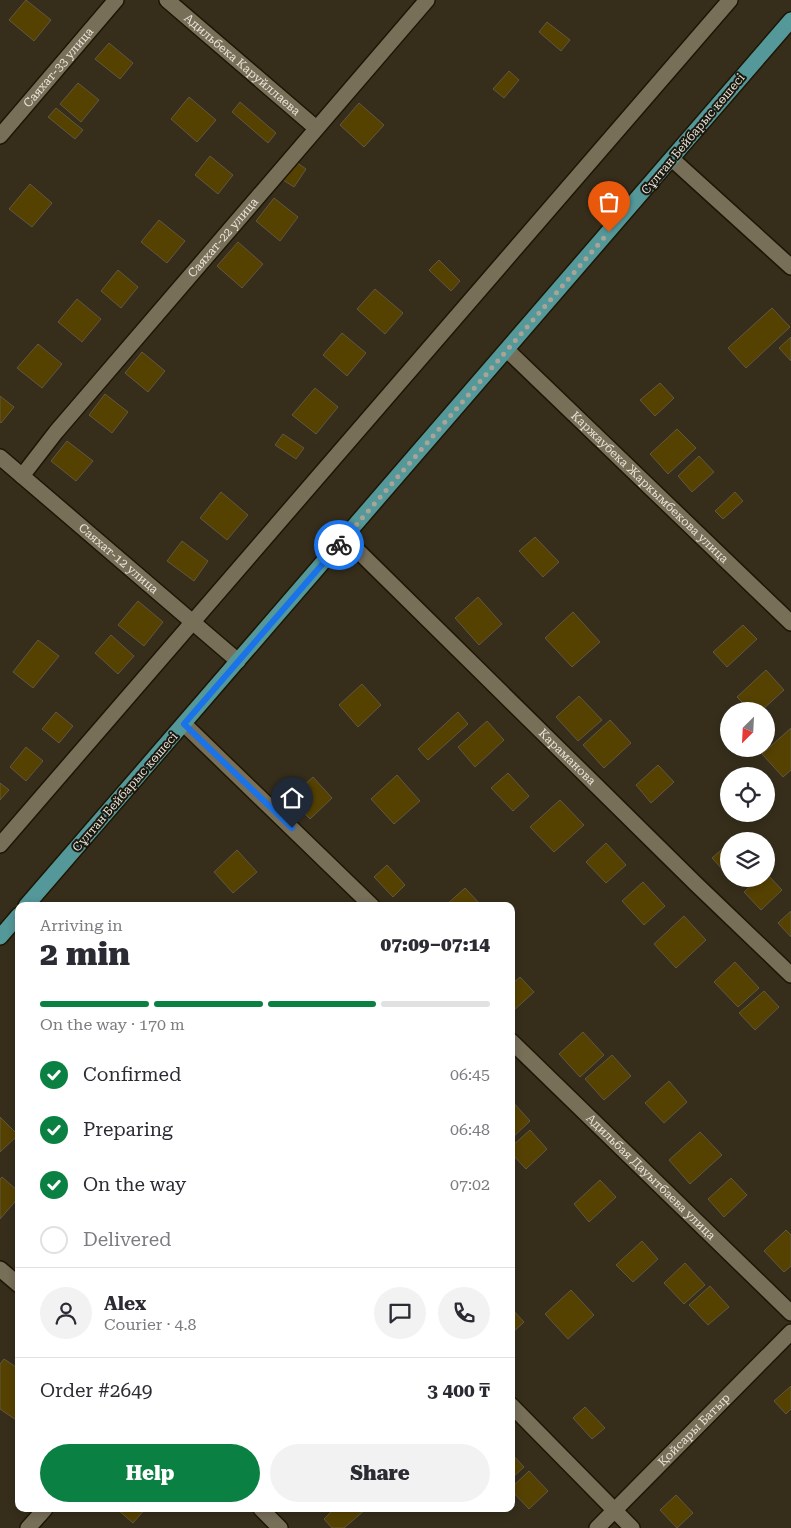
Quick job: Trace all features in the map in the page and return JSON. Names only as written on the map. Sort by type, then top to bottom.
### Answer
[{"type":"main road","name":"Сұлтан Бейбарыс көшесі","points":[[29,902],[791,20]]},
{"type":"main road","points":[[0,937],[15,920]]},
{"type":"street","name":"Саяхат-33 улица","points":[[0,136],[116,0]]},
{"type":"street","name":"Адильбека Каруйллаева","points":[[167,0],[316,128]]},
{"type":"street","name":"Саяхат-22 улица","points":[[22,476],[56,432],[427,0]]},
{"type":"street","points":[[0,845],[730,0]]},
{"type":"street","points":[[672,159],[791,267]]},
{"type":"street","name":"Каржаубека Жаркымбекова улица","points":[[507,350],[791,624]]},
{"type":"street","name":"Саяхат-12 улица","points":[[0,457],[238,661]]},
{"type":"street","name":"Караманова","points":[[345,538],[696,884],[791,974]]},
{"type":"street","points":[[184,724],[368,902]]},
{"type":"street","name":"Адильбая Дауытбаева улица","points":[[515,1045],[791,1313]]},
{"type":"street","points":[[0,1269],[15,1282]]},
{"type":"street","name":"Қойсары Батыр","points":[[597,1528],[791,1332]]},
{"type":"street","points":[[515,1409],[632,1528]]},
{"type":"street","points":[[28,1528],[42,1512]]},
{"type":"street","points":[[264,1512],[280,1528]]},
{"type":"building","points":[[26,0],[51,20],[34,41],[9,20]]},
{"type":"building","points":[[547,22],[570,40],[561,51],[539,32]]},
{"type":"building","points":[[109,43],[133,63],[120,79],[95,59]]},
{"type":"building","points":[[509,71],[519,80],[504,98],[493,89]]},
{"type":"building","points":[[78,83],[99,100],[81,122],[60,104]]},
{"type":"building","points":[[189,97],[216,120],[197,142],[171,119]]},
{"type":"building","points":[[240,102],[276,133],[268,143],[232,112]]},
{"type":"building","points":[[359,103],[384,125],[364,147],[340,125]]},
{"type":"building","points":[[56,108],[83,130],[75,139],[48,117]]},
{"type":"building","points":[[210,156],[233,175],[218,194],[195,175]]},
{"type":"building","points":[[296,162],[306,169],[294,187],[283,180]]},
{"type":"building","points":[[30,184],[52,203],[32,227],[9,209]]},
{"type":"building","points":[[274,198],[298,217],[280,241],[256,221]]},
{"type":"building","points":[[159,220],[185,241],[167,263],[141,242]]},
{"type":"building","points":[[238,242],[263,264],[242,288],[217,266]]},
{"type":"building","points":[[439,260],[460,281],[451,291],[429,270]]},
{"type":"building","points":[[118,270],[138,287],[121,308],[101,291]]},
{"type":"building","points":[[375,289],[403,313],[385,334],[357,309]]},
{"type":"building","points":[[77,299],[101,319],[82,342],[58,322]]},
{"type":"building","points":[[772,308],[790,327],[746,368],[728,348]]},
{"type":"building","points":[[342,333],[366,353],[347,376],[323,355]]},
{"type":"building","points":[[791,337],[791,361],[779,348]]},
{"type":"building","points":[[38,344],[62,364],[42,388],[17,368]]},
{"type":"building","points":[[142,352],[165,371],[148,392],[125,373]]},
{"type":"building","points":[[660,383],[674,398],[655,416],[640,400]]},
{"type":"building","points":[[315,388],[338,407],[316,434],[292,415]]},
{"type":"building","points":[[105,394],[128,412],[112,433],[89,415]]},
{"type":"building","points":[[0,396],[14,407],[1,423],[0,422]]},
{"type":"building","points":[[677,429],[696,448],[668,474],[650,454]]},
{"type":"building","points":[[283,434],[304,448],[296,459],[275,445]]},
{"type":"building","points":[[67,441],[93,461],[76,481],[51,461]]},
{"type":"building","points":[[699,456],[714,472],[692,492],[678,476]]},
{"type":"building","points":[[221,492],[248,515],[227,540],[200,518]]},
{"type":"building","points":[[735,492],[743,501],[723,519],[715,511]]},
{"type":"building","points":[[535,537],[559,562],[543,577],[519,551]]},
{"type":"building","points":[[182,541],[208,561],[194,581],[167,561]]},
{"type":"building","points":[[478,597],[502,624],[479,645],[455,618]]},
{"type":"building","points":[[138,601],[163,622],[144,646],[118,625]]},
{"type":"building","points":[[573,612],[600,642],[572,667],[545,638]]},
{"type":"building","points":[[743,625],[757,639],[727,667],[713,652]]},
{"type":"building","points":[[111,635],[134,656],[118,674],[95,653]]},
{"type":"building","points":[[38,640],[59,656],[33,688],[13,672]]},
{"type":"building","points":[[766,670],[784,690],[771,702],[742,702],[737,697]]},
{"type":"building","points":[[362,684],[381,705],[358,727],[339,705]]},
{"type":"building","points":[[579,696],[602,720],[578,741],[556,717]]},
{"type":"building","points":[[56,712],[73,726],[59,743],[42,729]]},
{"type":"building","points":[[458,712],[468,724],[428,760],[418,749]]},
{"type":"building","points":[[610,720],[631,743],[604,768],[583,745]]},
{"type":"building","points":[[487,721],[504,740],[475,767],[458,747]]},
{"type":"building","points":[[791,728],[791,770],[783,777],[766,758],[775,758],[775,742]]},
{"type":"building","points":[[26,747],[43,761],[26,781],[10,767]]},
{"type":"building","points":[[658,765],[674,782],[651,803],[636,785]]},
{"type":"building","points":[[508,773],[529,796],[513,811],[491,788]]},
{"type":"building","points":[[397,775],[420,801],[394,824],[371,799]]},
{"type":"building","points":[[313,777],[332,798],[310,819],[290,798]]},
{"type":"building","points":[[0,783],[9,790],[0,800]]},
{"type":"building","points":[[560,800],[584,825],[554,852],[530,827]]},
{"type":"building","points":[[606,843],[626,865],[606,883],[586,862]]},
{"type":"building","points":[[237,850],[257,872],[233,893],[214,872]]},
{"type":"building","points":[[720,851],[720,867],[712,858]]},
{"type":"building","points":[[387,865],[405,885],[393,897],[374,877]]},
{"type":"building","points":[[643,882],[665,906],[644,925],[622,901]]},
{"type":"building","points":[[775,883],[782,890],[761,910],[744,892],[750,887],[775,887]]},
{"type":"building","points":[[465,888],[478,902],[449,902]]},
{"type":"building","points":[[791,911],[791,937],[778,923]]},
{"type":"building","points":[[684,916],[706,940],[676,968],[654,944]]},
{"type":"building","points":[[735,962],[759,988],[738,1007],[714,982]]},
{"type":"building","points":[[520,977],[534,992],[515,1009],[515,981]]},
{"type":"building","points":[[764,991],[779,1007],[755,1030],[739,1013]]},
{"type":"building","points":[[583,1032],[604,1055],[580,1077],[559,1054]]},
{"type":"building","points":[[612,1055],[631,1076],[604,1100],[585,1079]]},
{"type":"building","points":[[669,1081],[687,1102],[664,1123],[645,1103]]},
{"type":"building","points":[[515,1104],[530,1121],[515,1135]]},
{"type":"building","points":[[0,1117],[15,1132],[15,1138],[0,1152]]},
{"type":"building","points":[[530,1130],[547,1149],[526,1169],[515,1157],[515,1143]]},
{"type":"building","points":[[700,1132],[722,1155],[690,1184],[669,1160]]},
{"type":"building","points":[[2,1177],[15,1188],[15,1202],[0,1219],[0,1179]]},
{"type":"building","points":[[731,1178],[747,1195],[724,1217],[708,1199]]},
{"type":"building","points":[[600,1180],[616,1197],[589,1222],[574,1204]]},
{"type":"building","points":[[786,1230],[791,1235],[791,1266],[784,1272],[764,1251]]},
{"type":"building","points":[[642,1241],[658,1259],[633,1282],[616,1265]]},
{"type":"building","points":[[685,1263],[705,1285],[684,1304],[664,1283]]},
{"type":"building","points":[[710,1286],[729,1307],[708,1325],[689,1305]]},
{"type":"building","points":[[571,1290],[594,1315],[568,1339],[545,1314]]},
{"type":"building","points":[[515,1312],[524,1322],[515,1330]]},
{"type":"building","points":[[4,1359],[15,1366],[15,1419],[0,1409],[0,1364]]},
{"type":"building","points":[[791,1386],[791,1409],[786,1414],[774,1401]]},
{"type":"building","points":[[585,1407],[605,1428],[592,1439],[573,1418]]},
{"type":"building","points":[[515,1457],[524,1467],[515,1475]]},
{"type":"building","points":[[529,1471],[548,1491],[529,1509],[515,1494],[515,1484]]},
{"type":"building","points":[[676,1495],[693,1513],[677,1528],[660,1510]]},
{"type":"building","points":[[120,1512],[142,1512],[133,1523]]},
{"type":"building","points":[[331,1512],[363,1512],[344,1528],[332,1528],[324,1519]]},
{"type":"way so far","points":[[339,545],[609,232]]},
{"type":"route","points":[[292,828],[184,724],[339,545]]}]
